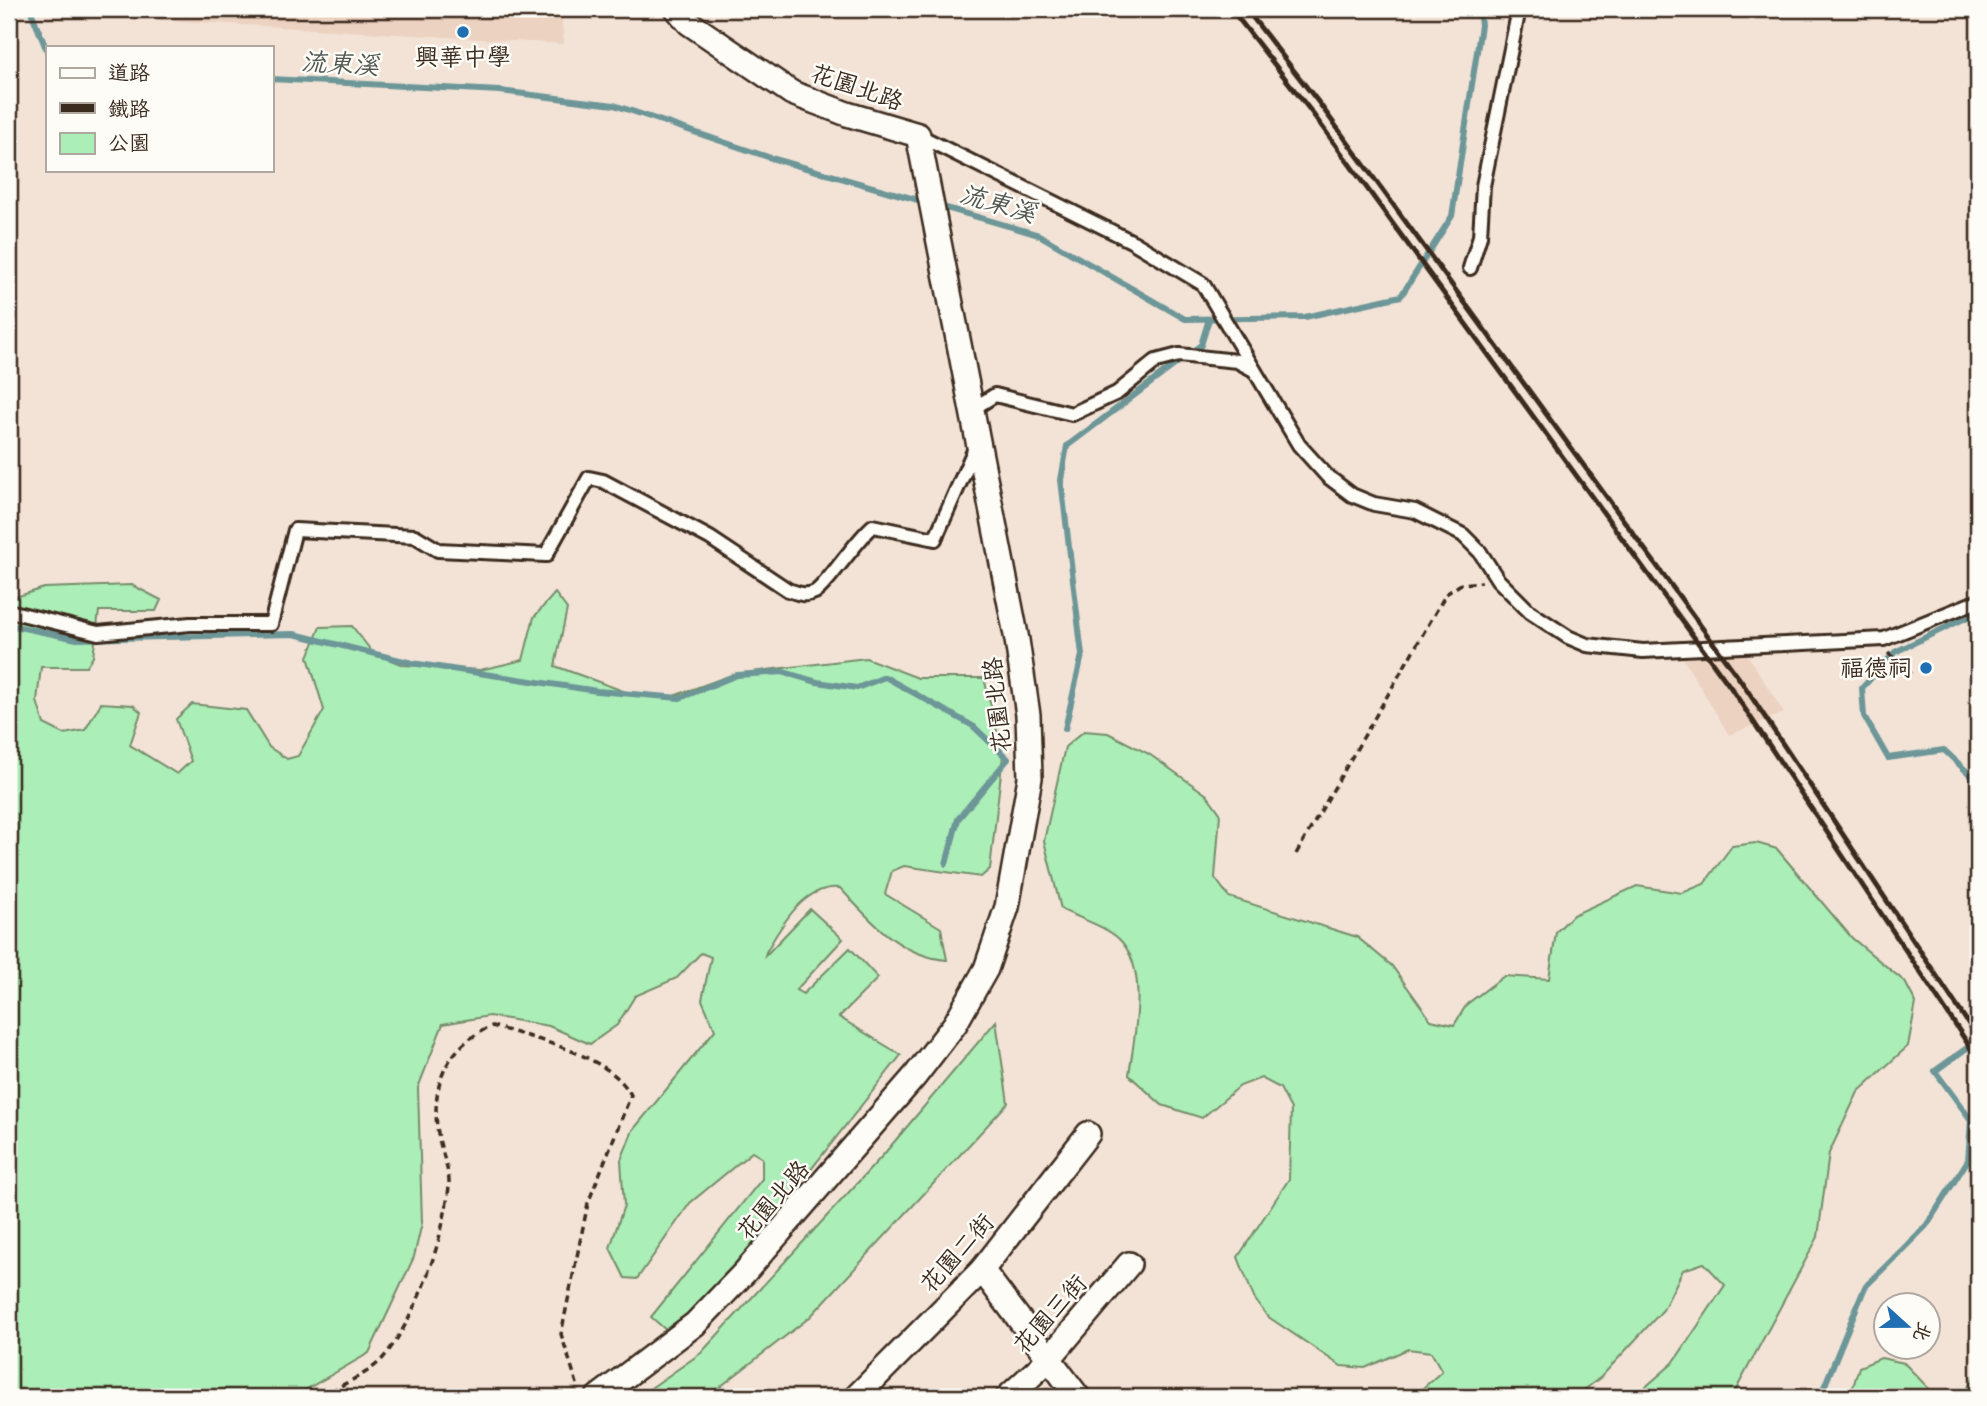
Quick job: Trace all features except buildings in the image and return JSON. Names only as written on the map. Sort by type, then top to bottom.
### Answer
[{"type":"street","name":"花園北路","points":[[598,1397],[695,1324],[745,1272],[915,1076],[955,1024],[986,969],[1007,907],[1030,778],[1028,715],[1017,640],[918,136],[837,111],[792,93],[700,31],[677,9]]},
{"type":"street","name":"花園二街","points":[[856,1397],[982,1270],[1088,1134]]},
{"type":"street","name":"花園三街","points":[[1008,1397],[1048,1360],[1129,1264]]},
{"type":"street","points":[[982,1270],[1078,1397]]},
{"type":"lane","points":[[1470,268],[1480,236],[1483,186],[1519,9]]},
{"type":"lane","points":[[918,136],[1133,242],[1203,284],[1299,445],[1327,476],[1352,495],[1374,504],[1415,511],[1446,525],[1480,552],[1498,580],[1530,612],[1568,637],[1587,645],[1643,651],[1884,639],[1978,601]]},
{"type":"lane","points":[[971,410],[995,395],[1072,414],[1117,393],[1156,361],[1179,355],[1237,361],[1251,366]]},
{"type":"lane","points":[[9,611],[98,633],[190,624],[271,624],[295,530],[415,536],[438,550],[546,555],[589,478],[603,481],[710,538],[788,590],[803,595],[817,591],[859,538],[873,526],[935,539],[978,443]]},
{"type":"path","points":[[1296,854],[1446,594],[1461,584],[1498,580]]},
{"type":"path","points":[[1881,648],[1913,674]]},
{"type":"path","points":[[320,1397],[367,1371],[382,1359],[430,1273],[449,1184],[436,1115],[442,1071],[454,1052],[471,1035],[492,1026],[573,1052],[623,1081],[631,1095],[588,1203],[561,1334],[582,1397]]},
{"type":"shaded area","name":"興華中學","points":[[139,9],[561,9],[564,44],[161,20]]},
{"type":"shaded area","points":[[1746,652],[1784,713],[1729,735],[1682,657]]},
{"type":"green space","points":[[132,585],[161,600],[156,611],[99,611],[93,657],[86,667],[41,667],[37,701],[44,724],[64,734],[85,730],[101,703],[133,705],[141,712],[130,745],[177,774],[191,761],[176,719],[192,704],[246,710],[269,747],[287,759],[298,756],[324,710],[308,657],[320,627],[352,626],[373,653],[403,665],[480,670],[523,660],[534,617],[555,593],[567,609],[555,666],[626,692],[671,697],[734,674],[866,658],[918,678],[984,678],[1003,755],[990,869],[981,877],[904,866],[892,871],[885,894],[941,928],[947,960],[914,952],[900,944],[875,924],[840,888],[815,893],[805,900],[787,919],[766,952],[765,956],[810,909],[843,939],[796,990],[803,994],[850,948],[878,978],[839,1017],[901,1055],[698,1313],[667,1331],[651,1317],[762,1179],[762,1158],[752,1152],[690,1203],[637,1279],[625,1278],[610,1248],[624,1205],[621,1160],[633,1130],[715,1030],[702,1000],[711,957],[701,953],[677,978],[635,996],[617,1025],[590,1044],[549,1026],[489,1016],[443,1024],[418,1088],[422,1223],[414,1257],[369,1353],[293,1397],[9,1397],[9,599],[44,588]]},
{"type":"green space","points":[[1084,731],[1108,733],[1149,754],[1207,795],[1220,813],[1215,878],[1229,897],[1357,937],[1392,966],[1431,1020],[1454,1025],[1467,1004],[1504,976],[1549,979],[1556,932],[1573,915],[1637,886],[1682,893],[1704,884],[1732,846],[1756,843],[1777,849],[1852,938],[1905,982],[1916,1003],[1908,1046],[1858,1092],[1829,1153],[1818,1237],[1732,1397],[1634,1397],[1673,1363],[1725,1285],[1704,1263],[1683,1270],[1663,1310],[1601,1377],[1575,1397],[1413,1397],[1442,1371],[1431,1352],[1408,1349],[1365,1368],[1341,1366],[1267,1316],[1254,1298],[1238,1257],[1289,1179],[1291,1109],[1280,1088],[1261,1078],[1240,1086],[1202,1118],[1162,1105],[1129,1075],[1138,1004],[1137,985],[1129,952],[1113,934],[1061,909],[1044,841],[1065,747]]},
{"type":"green space","points":[[996,1021],[1008,1103],[810,1317],[707,1397],[638,1397],[701,1353],[884,1154]]},
{"type":"green space","points":[[1876,1360],[1904,1363],[1937,1397],[1850,1397],[1859,1367]]},
{"type":"green space","points":[[1978,1369],[1978,1397],[1963,1397]]},
{"type":"waterway","name":"流東溪","points":[[30,9],[46,49]]},
{"type":"waterway","name":"流東溪","points":[[936,205],[1039,235],[1185,319],[1305,317],[1401,296],[1452,216],[1481,25],[1479,9]]},
{"type":"waterway","name":"流東溪","points":[[273,79],[500,91],[614,105],[771,158],[925,202]]},
{"type":"waterway","points":[[1065,729],[1082,655],[1061,480],[1067,446],[1201,345],[1209,319]]},
{"type":"waterway","points":[[1978,612],[1895,652],[1862,688],[1864,716],[1888,758],[1944,750],[1978,782]]},
{"type":"waterway","points":[[9,625],[77,639],[294,634],[412,663],[597,691],[680,698],[737,675],[783,672],[817,682],[857,688],[885,677],[973,726],[1008,759],[958,819],[946,864]]},
{"type":"waterway","points":[[1978,941],[1974,949],[1978,950]]},
{"type":"waterway","points":[[1820,1397],[1865,1287],[1926,1226],[1968,1160],[1971,1120],[1935,1071],[1978,1040]]},
{"type":"railway","points":[[1231,9],[1310,110],[1731,688],[1978,1059]]},
{"type":"railway","points":[[1246,9],[1319,103],[1741,681],[1978,1038]]},
{"type":"place","name":"興華中學","points":[[463,32]]},
{"type":"place","name":"福德祠","points":[[1926,668]]}]
